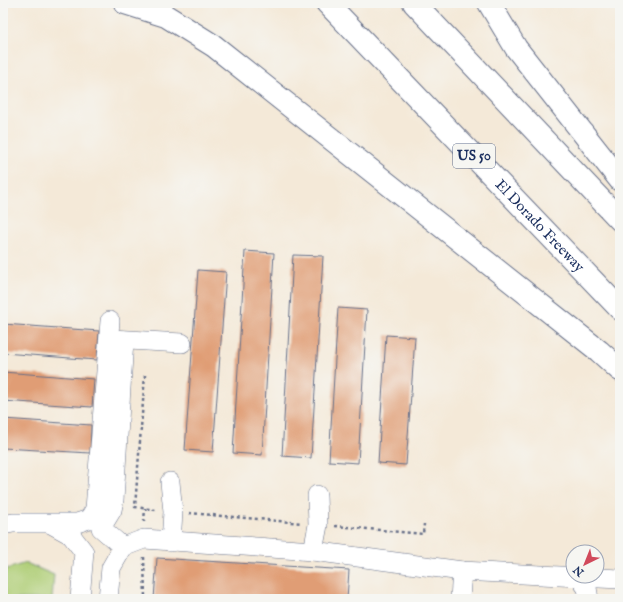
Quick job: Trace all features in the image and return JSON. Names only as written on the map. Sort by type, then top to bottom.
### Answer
[{"type":"highway","points":[[125,3],[166,16],[214,46],[599,351],[620,370]]},
{"type":"highway","name":"El Dorado Freeway","points":[[327,3],[620,309]]},
{"type":"highway","points":[[414,3],[620,220]]},
{"type":"highway","points":[[489,3],[516,48],[620,180]]},
{"type":"lane","points":[[110,321],[116,340],[114,500],[112,510],[101,528],[123,547]]},
{"type":"lane","points":[[116,340],[182,343]]},
{"type":"lane","points":[[3,525],[13,523],[77,523],[89,519],[96,506],[116,340]]},
{"type":"lane","points":[[170,482],[174,512],[171,542]]},
{"type":"lane","points":[[313,551],[318,525],[317,495]]},
{"type":"lane","points":[[50,523],[71,534],[84,552],[80,599]]},
{"type":"lane","points":[[108,599],[110,568],[123,547],[144,539],[313,551],[462,571],[565,576]]},
{"type":"lane","points":[[460,599],[462,571]]},
{"type":"lane","points":[[605,578],[620,579]]},
{"type":"lane","points":[[584,584],[587,588],[589,599]]},
{"type":"path","points":[[145,375],[135,507],[174,512],[423,534],[424,524]]},
{"type":"green space","points":[[26,563],[54,575],[52,599],[3,599],[3,570]]},
{"type":"building","points":[[245,251],[274,253],[262,455],[233,453]]},
{"type":"building","points":[[293,255],[323,256],[311,458],[282,456]]},
{"type":"building","points":[[198,270],[226,272],[213,452],[185,450]]},
{"type":"building","points":[[338,308],[367,310],[358,463],[329,461]]},
{"type":"building","points":[[3,324],[99,331],[97,360],[3,353]]},
{"type":"building","points":[[386,335],[415,337],[406,465],[378,463]]},
{"type":"building","points":[[3,372],[94,379],[92,407],[3,401]]},
{"type":"building","points":[[3,419],[91,425],[90,453],[3,448]]},
{"type":"building","points":[[157,558],[349,570],[347,599],[154,599]]}]
